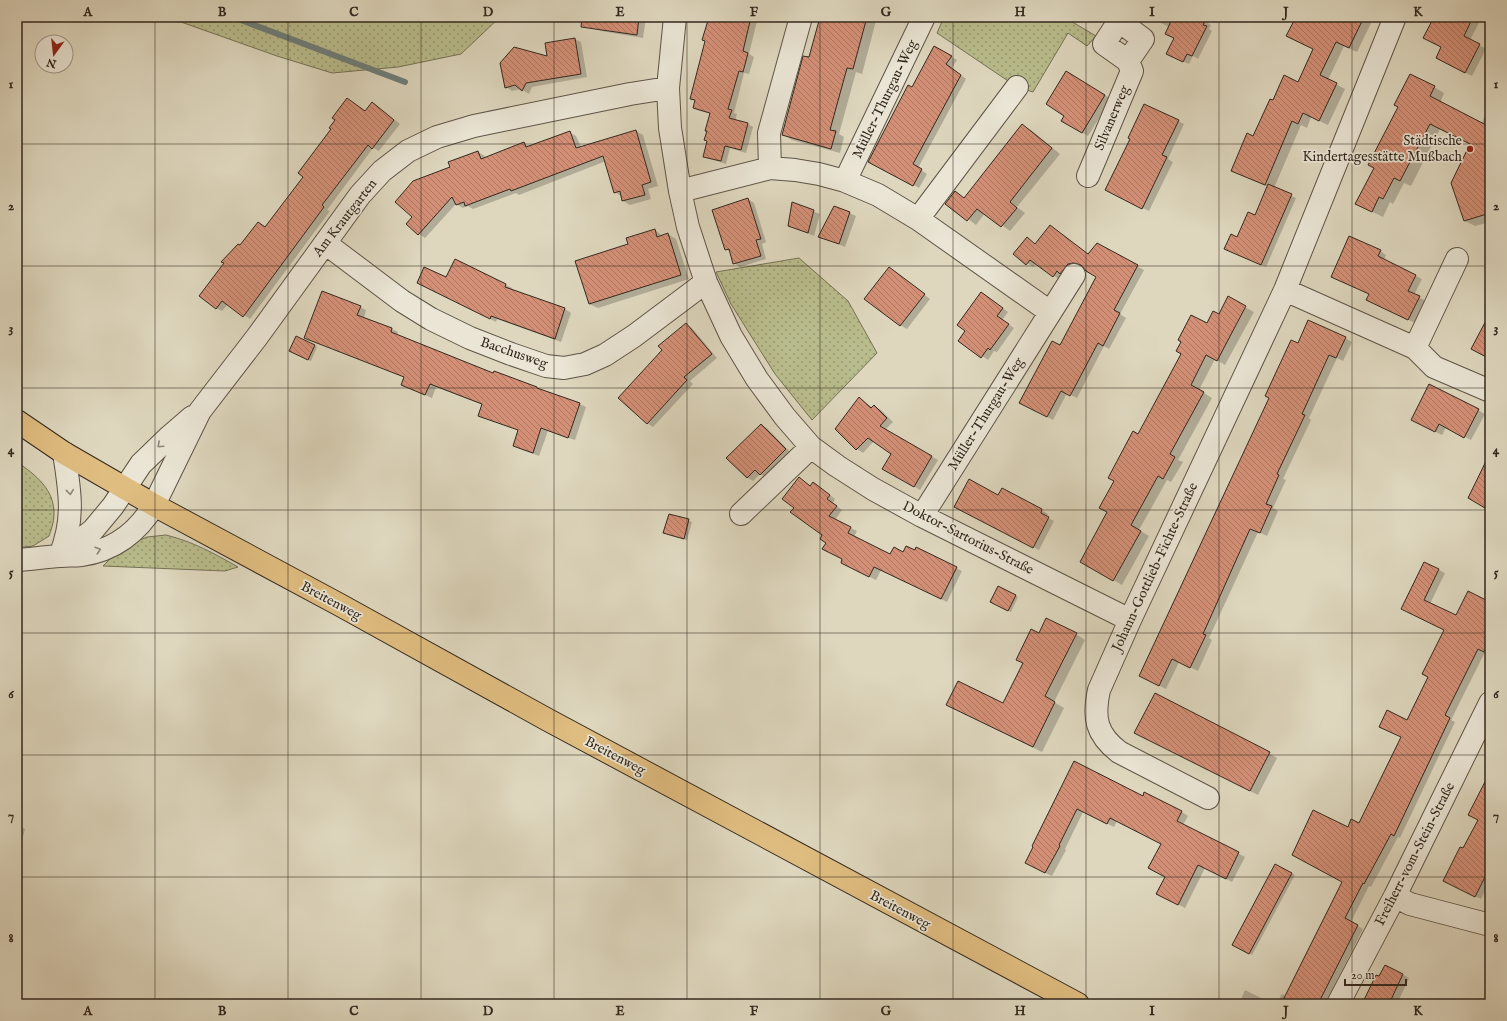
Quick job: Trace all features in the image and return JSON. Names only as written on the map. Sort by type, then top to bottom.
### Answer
[{"type":"main road","name":"Breitenweg","points":[[17,420],[64,453],[154,505],[340,605],[569,732],[1078,1004]]},
{"type":"street","name":"Doktor-Sartorius-Straße","points":[[674,17],[668,88],[670,128],[680,191],[688,227],[706,282],[732,336],[757,379],[785,417],[811,447],[867,485],[922,516],[1130,620]]},
{"type":"street","points":[[770,168],[769,133],[801,17]]},
{"type":"street","name":"Müller-Thurgau-Weg","points":[[845,181],[924,17]]},
{"type":"street","name":"Johann-Gottlieb-Fichte-Straße","points":[[1208,798],[1119,752],[1110,744],[1102,736],[1098,724],[1096,712],[1099,690],[1130,620],[1285,290],[1395,17]]},
{"type":"street","name":"Silvanerweg","points":[[1088,176],[1132,71],[1128,61],[1143,39],[1119,19]]},
{"type":"street","points":[[918,218],[1017,87]]},
{"type":"street","name":"Am Krautgarten","points":[[125,489],[141,464],[150,454],[200,411],[257,338],[360,195],[382,171],[408,151],[437,138],[474,126],[630,94],[668,88]]},
{"type":"street","points":[[680,191],[770,168],[819,174],[845,181],[878,195],[918,218],[1050,312]]},
{"type":"street","name":"Bacchusweg","points":[[325,243],[402,301],[431,319],[470,338],[511,354],[546,366],[564,368],[585,364],[605,354],[634,336],[706,282]]},
{"type":"street","points":[[1415,348],[1457,259]]},
{"type":"street","name":"Müller-Thurgau-Weg","points":[[922,516],[1074,275]]},
{"type":"street","points":[[1285,290],[1415,348],[1434,367],[1490,391]]},
{"type":"street","name":"Am Krautgarten","points":[[154,505],[200,411]]},
{"type":"street","points":[[741,514],[811,447]]},
{"type":"street","points":[[60,556],[68,532],[70,508],[69,483],[64,453]]},
{"type":"street","points":[[60,556],[93,530],[125,489]]},
{"type":"street","points":[[17,560],[81,555],[114,545],[126,538],[146,519],[154,505]]},
{"type":"street","name":"Freiherr-vom-Stein-Straße","points":[[1338,1004],[1395,896],[1490,703]]},
{"type":"street","points":[[1395,896],[1410,904],[1490,925]]},
{"type":"green space","points":[[167,17],[500,17],[461,54],[398,67],[332,73],[277,56]]},
{"type":"green space","points":[[944,17],[1064,17],[1096,36],[1087,46],[1068,33],[1033,92],[1017,87],[937,33]]},
{"type":"green space","points":[[799,258],[848,301],[877,353],[812,420],[775,374],[731,304],[716,272]]},
{"type":"green space","points":[[17,462],[31,472],[48,491],[53,506],[54,515],[49,536],[33,546],[17,548]]},
{"type":"green space","points":[[166,535],[212,553],[238,567],[225,571],[103,566],[121,548],[147,537]]},
{"type":"building","points":[[582,17],[639,17],[637,35],[581,27]]},
{"type":"building","points":[[709,17],[751,17],[743,51],[748,53],[743,72],[739,71],[728,109],[732,110],[729,118],[748,123],[741,150],[725,146],[721,161],[703,157],[707,141],[704,140],[707,131],[705,131],[710,113],[693,108],[695,100],[690,99],[705,41],[702,40]]},
{"type":"building","points":[[820,17],[867,17],[853,69],[847,68],[830,130],[836,131],[831,149],[782,135],[803,56],[809,57]]},
{"type":"building","points":[[1173,17],[1207,17],[1203,25],[1207,26],[1192,56],[1187,54],[1183,62],[1166,54],[1174,38],[1165,34]]},
{"type":"building","points":[[1296,17],[1364,17],[1349,48],[1336,42],[1320,75],[1337,83],[1319,121],[1303,113],[1298,124],[1292,121],[1265,185],[1231,171],[1247,133],[1253,136],[1270,99],[1273,100],[1284,75],[1298,82],[1313,49],[1286,36]]},
{"type":"building","points":[[1434,17],[1473,17],[1464,36],[1480,44],[1465,73],[1436,58],[1441,47],[1423,38]]},
{"type":"building","points":[[575,38],[581,74],[526,83],[522,91],[515,85],[505,88],[500,63],[514,47],[547,56],[545,43]]},
{"type":"building","points":[[934,46],[952,56],[946,64],[961,75],[913,164],[922,169],[913,186],[868,162],[908,85],[912,87]]},
{"type":"building","points":[[1066,71],[1105,95],[1082,133],[1061,121],[1064,116],[1046,104]]},
{"type":"building","points":[[1410,74],[1435,86],[1430,96],[1490,127],[1490,213],[1464,221],[1451,183],[1470,144],[1430,124],[1400,181],[1394,178],[1383,199],[1379,197],[1372,212],[1355,204],[1374,168],[1368,165],[1398,107],[1394,105]]},
{"type":"building","points":[[347,98],[365,111],[372,102],[394,120],[372,149],[368,145],[322,205],[324,207],[243,317],[222,301],[216,309],[199,296],[224,263],[221,262],[238,244],[240,245],[258,222],[265,227],[303,177],[298,173],[331,129],[329,128],[335,120],[332,118]]},
{"type":"building","points":[[1144,104],[1179,120],[1162,155],[1167,157],[1142,209],[1105,190],[1130,139],[1128,138]]},
{"type":"building","points":[[1022,124],[1052,148],[1010,202],[1017,208],[1001,227],[977,209],[967,221],[945,204],[955,191],[964,198]]},
{"type":"building","points":[[636,130],[651,182],[642,185],[645,195],[622,201],[620,191],[614,193],[603,156],[511,191],[510,189],[465,206],[464,202],[456,205],[452,197],[418,235],[406,224],[412,217],[395,202],[413,181],[450,167],[448,162],[478,151],[481,159],[524,142],[526,147],[570,131],[576,148]]},
{"type":"building","points":[[1268,184],[1292,194],[1261,265],[1224,249],[1231,234],[1237,237],[1248,212],[1255,215]]},
{"type":"building","points":[[748,198],[761,239],[756,240],[761,256],[733,264],[729,249],[725,250],[712,210]]},
{"type":"building","points":[[792,202],[814,210],[808,233],[788,226]]},
{"type":"building","points":[[834,206],[850,212],[839,244],[818,237]]},
{"type":"building","points":[[1050,225],[1088,254],[1097,243],[1138,265],[1114,310],[1120,313],[1103,346],[1098,343],[1070,396],[1061,391],[1047,417],[1019,403],[1052,341],[1060,345],[1096,277],[1086,271],[1081,265],[1074,263],[1068,264],[1060,274],[1057,271],[1053,277],[1030,260],[1026,265],[1013,254],[1027,237],[1035,244]]},
{"type":"building","points":[[655,229],[657,237],[668,233],[681,275],[589,304],[575,261],[628,244],[626,238]]},
{"type":"building","points":[[1349,236],[1381,250],[1378,256],[1416,275],[1408,291],[1420,296],[1408,320],[1366,300],[1369,294],[1331,277]]},
{"type":"building","points":[[455,259],[506,284],[505,287],[565,308],[555,339],[491,316],[490,319],[417,283],[424,267],[446,277]]},
{"type":"building","points":[[889,267],[925,294],[900,326],[864,299]]},
{"type":"building","points":[[322,291],[361,306],[357,315],[392,328],[391,332],[493,373],[494,371],[580,403],[568,438],[541,428],[533,453],[513,446],[518,430],[478,416],[482,404],[430,384],[425,395],[401,385],[404,377],[304,338]]},
{"type":"building","points":[[981,292],[1003,308],[997,316],[1009,324],[990,350],[988,348],[981,358],[958,341],[965,331],[957,325]]},
{"type":"building","points":[[1228,296],[1246,306],[1217,361],[1206,355],[1191,385],[1204,392],[1170,454],[1175,457],[1163,479],[1158,476],[1131,525],[1141,531],[1113,581],[1080,562],[1107,512],[1099,508],[1114,481],[1108,478],[1133,431],[1138,434],[1181,354],[1176,351],[1181,342],[1178,340],[1191,315],[1207,323],[1213,311],[1219,314]]},
{"type":"building","points":[[1490,313],[1490,359],[1471,349]]},
{"type":"building","points":[[1308,320],[1346,337],[1336,358],[1329,355],[1302,414],[1305,415],[1277,474],[1279,475],[1266,504],[1272,506],[1260,533],[1250,529],[1203,634],[1206,635],[1190,668],[1172,659],[1159,686],[1139,676],[1269,398],[1265,396],[1291,340],[1298,343]]},
{"type":"building","points":[[686,323],[712,354],[684,377],[687,380],[647,424],[618,398],[662,350],[658,346]]},
{"type":"building","points":[[296,336],[315,345],[308,360],[289,351]]},
{"type":"building","points":[[1429,384],[1479,409],[1464,438],[1439,424],[1435,432],[1411,420]]},
{"type":"building","points":[[859,397],[871,408],[874,405],[887,418],[880,426],[932,456],[914,487],[882,469],[891,454],[868,438],[856,450],[835,429]]},
{"type":"building","points":[[761,424],[786,449],[760,475],[755,470],[747,478],[726,458]]},
{"type":"building","points":[[1490,453],[1490,511],[1468,498]]},
{"type":"building","points":[[799,477],[810,486],[813,482],[830,495],[827,499],[837,506],[829,516],[851,527],[848,533],[890,554],[894,547],[903,552],[906,546],[915,550],[916,547],[957,567],[941,599],[874,567],[869,577],[841,563],[842,559],[822,549],[826,543],[820,539],[822,535],[790,512],[794,508],[782,499]]},
{"type":"building","points":[[969,479],[998,495],[1002,488],[1042,509],[1041,513],[1049,517],[1033,548],[954,507]]},
{"type":"building","points":[[669,514],[689,519],[684,539],[663,533]]},
{"type":"building","points":[[1424,562],[1439,569],[1424,600],[1456,615],[1468,591],[1490,602],[1490,640],[1484,652],[1478,649],[1445,715],[1450,718],[1394,836],[1391,834],[1345,918],[1358,925],[1318,1004],[1281,1004],[1342,882],[1292,855],[1313,810],[1348,827],[1351,819],[1359,823],[1401,737],[1379,727],[1387,710],[1407,720],[1428,677],[1422,674],[1444,630],[1401,609]]},
{"type":"building","points":[[998,586],[1016,595],[1008,611],[990,602]]},
{"type":"building","points":[[1046,618],[1077,633],[1045,696],[1055,702],[1033,747],[946,705],[958,681],[1003,703],[1023,663],[1016,660],[1031,629],[1039,633]]},
{"type":"building","points":[[1155,693],[1270,752],[1250,791],[1134,733]]},
{"type":"building","points":[[1074,761],[1143,796],[1144,792],[1182,811],[1177,821],[1239,852],[1226,879],[1198,865],[1178,905],[1156,894],[1165,877],[1148,868],[1161,844],[1110,818],[1107,824],[1077,809],[1059,845],[1060,846],[1045,873],[1025,863]]},
{"type":"building","points":[[1490,772],[1490,867],[1475,897],[1443,881],[1460,847],[1463,848],[1478,820],[1468,815]]},
{"type":"building","points":[[1275,864],[1292,873],[1249,954],[1232,945]]},
{"type":"building","points":[[1385,965],[1403,974],[1389,1004],[1362,1004],[1376,975],[1379,976]]},
{"type":"waterway","points":[[233,17],[405,82]]},
{"type":"place","name":"Städtische Kindertagesstätte Mußbach","points":[[1470,149]]}]
